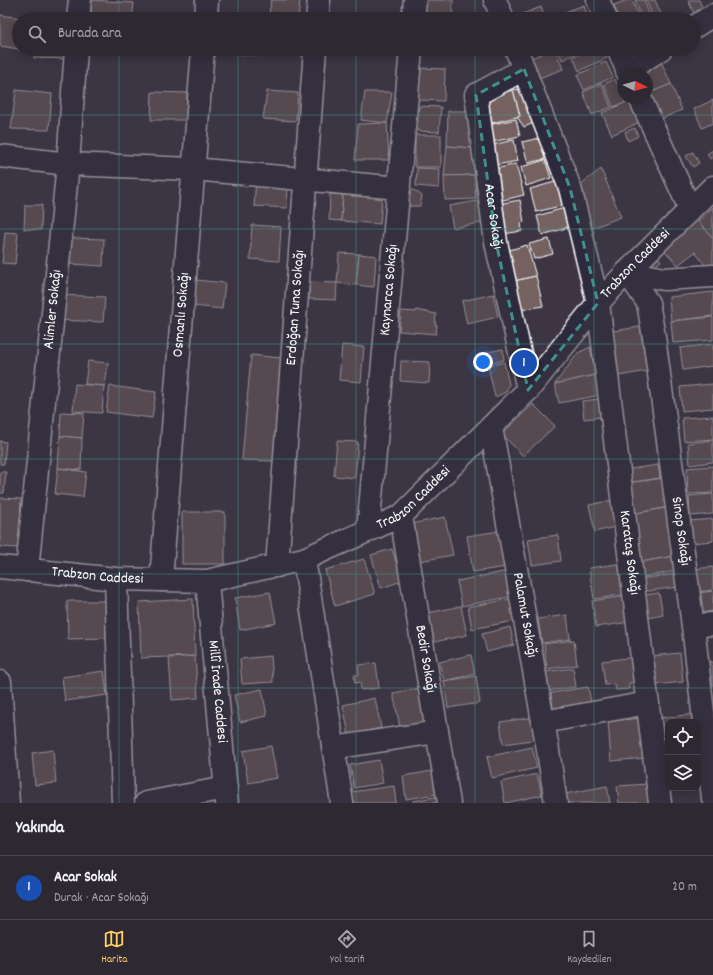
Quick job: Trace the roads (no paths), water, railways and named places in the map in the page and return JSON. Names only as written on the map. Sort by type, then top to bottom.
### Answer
[{"type":"street","points":[[79,12],[80,0]]},
{"type":"street","points":[[206,12],[207,0]]},
{"type":"street","points":[[318,12],[319,0]]},
{"type":"street","points":[[414,12],[415,0]]},
{"type":"street","points":[[495,0],[500,12]]},
{"type":"street","points":[[598,0],[603,12]]},
{"type":"street","points":[[701,22],[713,14],[708,0]]},
{"type":"street","name":"Alimler Sokağı","points":[[27,570],[68,164],[76,56]]},
{"type":"street","name":"Osmanlı Sokağı","points":[[161,580],[202,56]]},
{"type":"street","name":"Erdoğan Tuna Sokağı","points":[[276,566],[315,56]]},
{"type":"street","name":"Kaynarca Sokağı","points":[[368,532],[410,56]]},
{"type":"street","name":"Karataş Sokağı","points":[[519,56],[570,188],[598,303],[660,803]]},
{"type":"street","points":[[621,56],[626,68]]},
{"type":"street","points":[[635,68],[651,56]]},
{"type":"street","name":"Acar Sokağı","points":[[524,69],[476,95],[496,242],[528,390]]},
{"type":"street","points":[[643,104],[690,208]]},
{"type":"street","points":[[0,156],[68,164],[193,169],[398,188]]},
{"type":"street","name":"Trabzon Caddesi","points":[[0,567],[116,579],[207,581],[304,559],[368,532],[401,516],[528,390],[598,303],[626,272],[713,187]]},
{"type":"street","points":[[626,272],[664,279],[713,276]]},
{"type":"street","name":"Sinop Sokağı","points":[[626,272],[648,303],[703,625],[713,798]]},
{"type":"street","name":"Palamut Sokağı","points":[[491,427],[544,722],[556,803]]},
{"type":"street","name":"Bedir Sokağı","points":[[401,516],[449,803]]},
{"type":"street","points":[[304,559],[342,803]]},
{"type":"street","points":[[116,579],[123,803]]},
{"type":"street","name":"Millî İrade Caddesi","points":[[207,581],[227,796]]},
{"type":"street","points":[[0,682],[8,803]]},
{"type":"street","points":[[544,722],[648,703]]},
{"type":"street","points":[[333,748],[437,732]]},
{"type":"street","points":[[146,803],[227,796]]},
{"type":"place","name":"Acar Sokak","points":[[524,363]]}]
